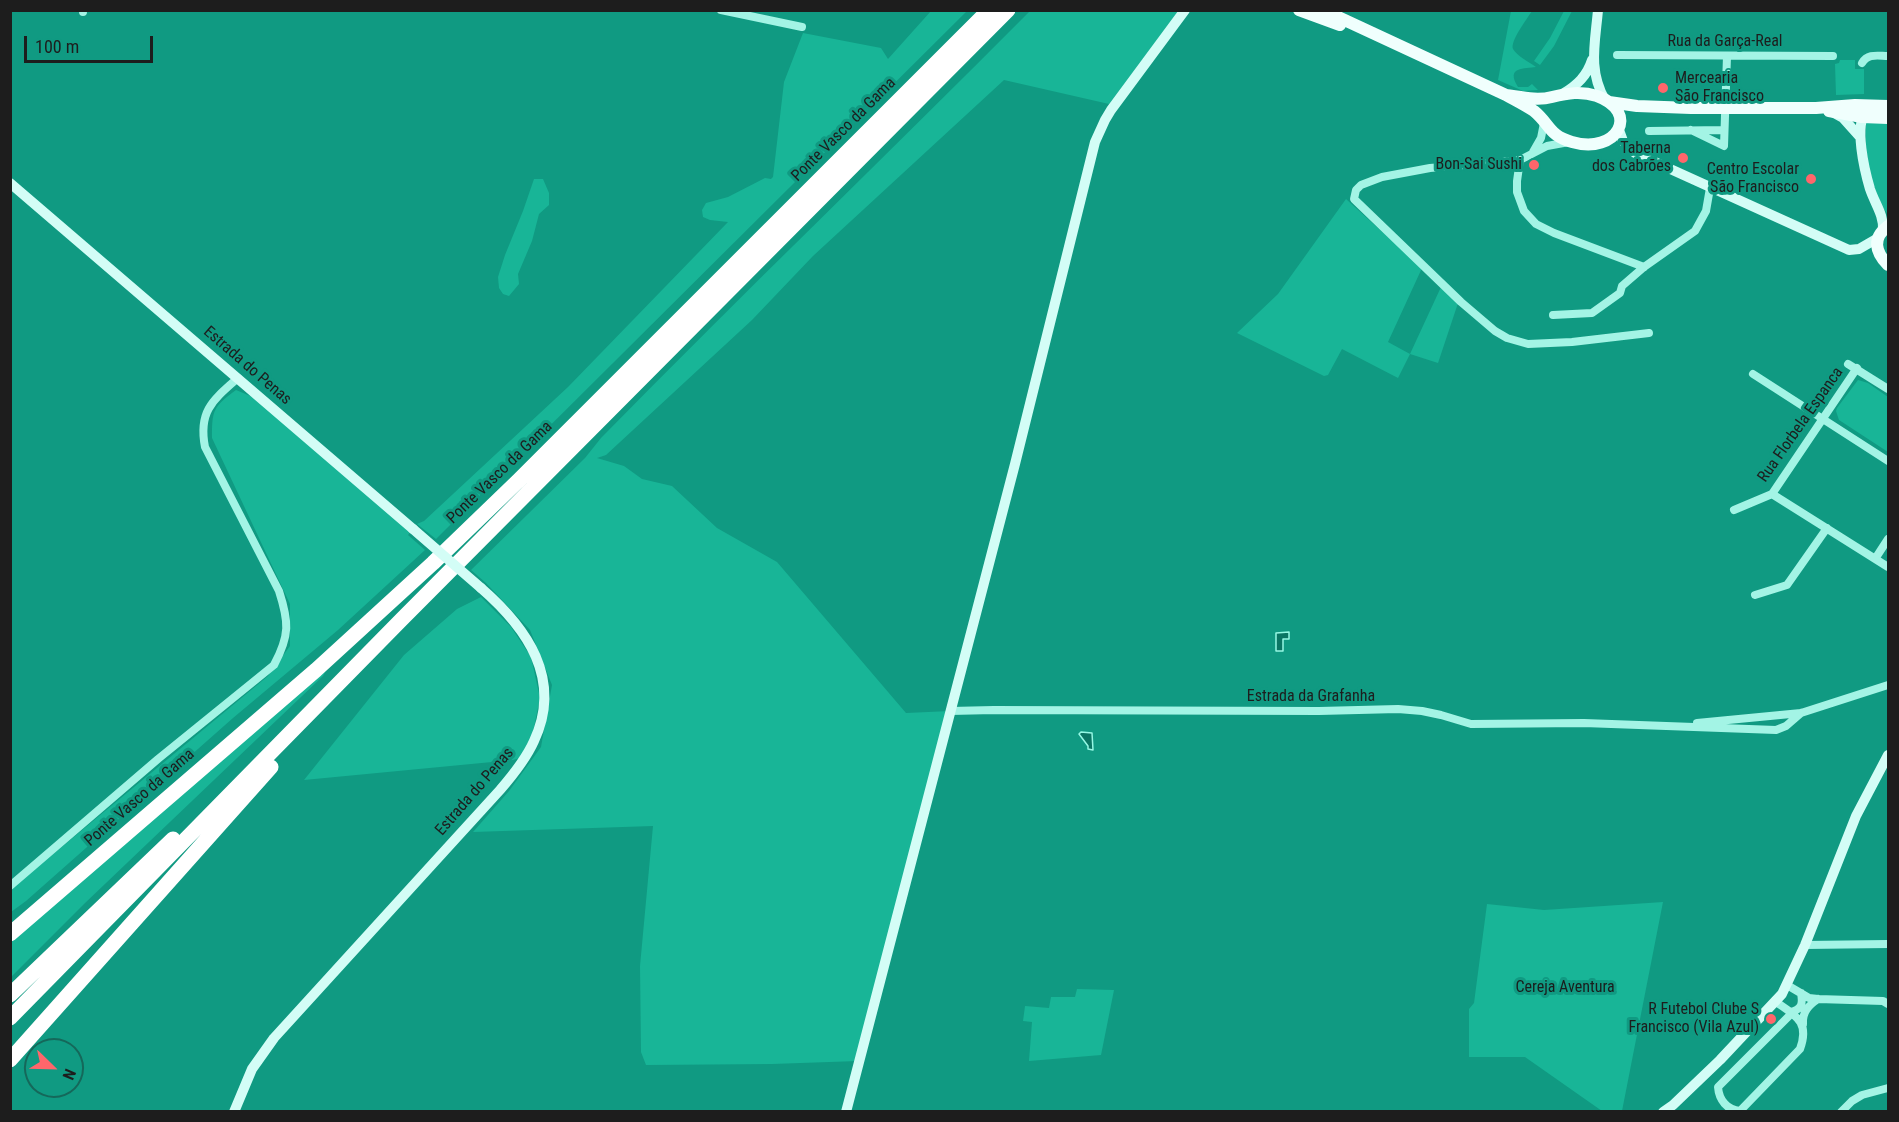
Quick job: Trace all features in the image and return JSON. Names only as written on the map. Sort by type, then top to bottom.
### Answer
[{"type":"highway","name":"Ponte Vasco da Gama","points":[[10,934],[316,670],[433,563],[989,10]]},
{"type":"highway","name":"Ponte Vasco da Gama","points":[[10,1018],[402,619],[1008,10]]},
{"type":"highway","name":"Ponte Vasco da Gama","points":[[10,995],[402,619]]},
{"type":"highway","name":"Ponte Vasco da Gama","points":[[10,1060],[402,619]]},
{"type":"main road","points":[[1299,10],[1412,52]]},
{"type":"main road","points":[[1323,10],[1506,95],[1534,111],[1557,136],[1570,142],[1588,145],[1604,143],[1612,138],[1636,110],[1650,107]]},
{"type":"main road","points":[[1506,95],[1527,99],[1551,98],[1564,93],[1590,94],[1607,101],[1650,107],[1822,109],[1888,106]]},
{"type":"main road","points":[[1544,122],[1544,107],[1551,98]]},
{"type":"main road","points":[[1607,101],[1617,112],[1620,126]]},
{"type":"main road","points":[[1822,109],[1862,117],[1888,118]]},
{"type":"main road","points":[[1883,231],[1877,248],[1881,258],[1888,265]]},
{"type":"street","points":[[721,10],[802,27]]},
{"type":"street","points":[[846,1112],[1015,464],[1095,142],[1111,110],[1185,10]]},
{"type":"street","points":[[1156,51],[1192,10]]},
{"type":"street","points":[[1598,10],[1594,75],[1607,101]]},
{"type":"street","points":[[1564,93],[1584,78],[1594,51]]},
{"type":"street","name":"Rua da Garça-Real","points":[[1617,55],[1833,56]]},
{"type":"street","points":[[1691,130],[1724,146],[1727,56]]},
{"type":"street","points":[[1862,63],[1865,58],[1871,56],[1888,56]]},
{"type":"street","points":[[1620,126],[1623,141],[1635,153],[1849,250],[1859,249],[1883,231],[1884,222],[1870,189],[1860,137],[1862,117],[1872,106]]},
{"type":"street","points":[[1822,109],[1843,118],[1860,137]]},
{"type":"street","points":[[1532,153],[1541,138],[1544,122]]},
{"type":"street","points":[[1649,131],[1724,130]]},
{"type":"street","points":[[1570,142],[1546,146],[1520,160],[1430,168],[1382,177],[1361,185],[1356,190],[1354,199],[1461,302],[1495,332],[1507,338],[1528,344],[1572,342],[1649,333]]},
{"type":"street","points":[[1520,160],[1517,192],[1524,211],[1536,224],[1644,267]]},
{"type":"street","name":"Estrada do Penas","points":[[10,183],[503,608],[530,641],[543,675],[544,710],[535,740],[517,769],[274,1038],[252,1069],[234,1112]]},
{"type":"street","points":[[1552,315],[1592,313],[1620,293],[1622,286],[1644,267],[1695,231],[1706,210],[1710,188]]},
{"type":"street","points":[[1848,364],[1888,388]]},
{"type":"street","name":"Rua Florbela Espanca","points":[[1734,510],[1772,494],[1857,368]]},
{"type":"street","points":[[1753,374],[1888,461]]},
{"type":"street","points":[[10,886],[158,759],[274,665],[283,648],[287,630],[286,614],[279,591],[205,447],[202,432],[204,417],[210,405],[238,378]]},
{"type":"street","points":[[1772,494],[1888,567]]},
{"type":"street","points":[[1755,595],[1787,585],[1827,528]]},
{"type":"street","points":[[1875,559],[1888,539]]},
{"type":"street","name":"Estrada da Grafanha","points":[[1669,725],[1802,713],[1888,685]]},
{"type":"street","name":"Estrada da Grafanha","points":[[950,711],[1398,709],[1431,713],[1471,724],[1584,723],[1776,730],[1786,726],[1802,713]]},
{"type":"street","points":[[1663,1112],[1673,1106],[1720,1060],[1776,1002],[1787,985],[1856,816],[1887,759]]},
{"type":"street","points":[[1804,945],[1888,944]]},
{"type":"street","points":[[1787,985],[1809,998],[1883,1001],[1888,1004]]},
{"type":"street","points":[[1801,993],[1802,1006],[1792,1013],[1718,1087],[1721,1100],[1728,1108],[1740,1111],[1800,1048],[1803,1040],[1802,1018],[1806,1010],[1818,999]]},
{"type":"street","points":[[1776,1002],[1803,1024]]},
{"type":"street","points":[[1841,1112],[1862,1095],[1888,1089]]},
{"type":"green space","points":[[931,11],[967,11],[436,539],[417,524],[424,521],[568,387],[728,222],[703,217],[702,210],[706,203],[728,197],[765,178],[773,177],[784,82],[803,33],[881,48],[888,59]]},
{"type":"green space","points":[[1030,11],[1179,11],[1109,104],[1004,80],[813,256],[752,320],[606,455],[597,458],[624,466],[642,479],[672,486],[717,528],[777,562],[906,713],[950,711],[858,1061],[646,1065],[641,1052],[640,966],[653,826],[473,832],[509,791],[541,747],[552,685],[530,630],[471,570]]},
{"type":"green space","points":[[1511,11],[1532,11],[1516,36],[1513,49],[1536,67],[1518,70],[1514,75],[1518,87],[1528,87],[1532,84],[1538,90],[1523,91],[1498,80]]},
{"type":"green space","points":[[1564,11],[1572,11],[1554,46],[1540,65],[1534,61],[1550,38]]},
{"type":"green space","points":[[1840,60],[1855,60],[1855,69],[1864,69],[1864,94],[1836,95],[1835,64]]},
{"type":"green space","points":[[1888,120],[1888,214],[1880,205],[1870,183],[1866,121]]},
{"type":"green space","points":[[534,179],[543,179],[549,193],[549,205],[539,214],[532,241],[518,274],[519,284],[509,296],[503,294],[499,288],[498,277]]},
{"type":"green space","points":[[1346,199],[1422,268],[1388,342],[1410,354],[1398,378],[1342,349],[1328,375],[1324,376],[1237,333],[1278,294]]},
{"type":"green space","points":[[1441,287],[1458,303],[1438,363],[1410,354]]},
{"type":"green space","points":[[1858,380],[1868,383],[1888,397],[1888,452],[1839,420],[1837,408]]},
{"type":"green space","points":[[236,390],[255,398],[413,529],[408,535],[425,550],[338,630],[233,718],[11,912],[11,889],[268,676],[290,646],[290,604],[212,438],[215,410]]},
{"type":"green space","points":[[481,597],[511,627],[531,657],[540,698],[532,737],[520,758],[304,780],[404,655],[457,609]]},
{"type":"green space","points":[[326,670],[323,676],[84,904],[11,977],[11,937]]},
{"type":"green space","name":"Cereja Aventura","points":[[1663,902],[1622,1111],[1602,1111],[1525,1057],[1469,1057],[1469,1009],[1474,1003],[1487,904],[1544,910]]},
{"type":"green space","points":[[1077,989],[1114,990],[1101,1055],[1029,1061],[1032,1022],[1023,1021],[1025,1006],[1049,1008],[1051,997],[1075,997]]},
{"type":"water","points":[[1289,632],[1289,639],[1283,639],[1283,651],[1276,651],[1276,633]]},
{"type":"water","points":[[1081,732],[1092,733],[1093,750],[1088,749],[1079,734]]},
{"type":"place","name":"Mercearia São Francisco","points":[[1663,88]]},
{"type":"place","name":"Taberna dos Cabrões","points":[[1683,158]]},
{"type":"place","name":"Bon-Sai Sushi","points":[[1534,165]]},
{"type":"place","name":"Centro Escolar São Francisco","points":[[1811,179]]},
{"type":"place","name":"R Futebol Clube S Francisco (Vila Azul)","points":[[1771,1019]]}]
